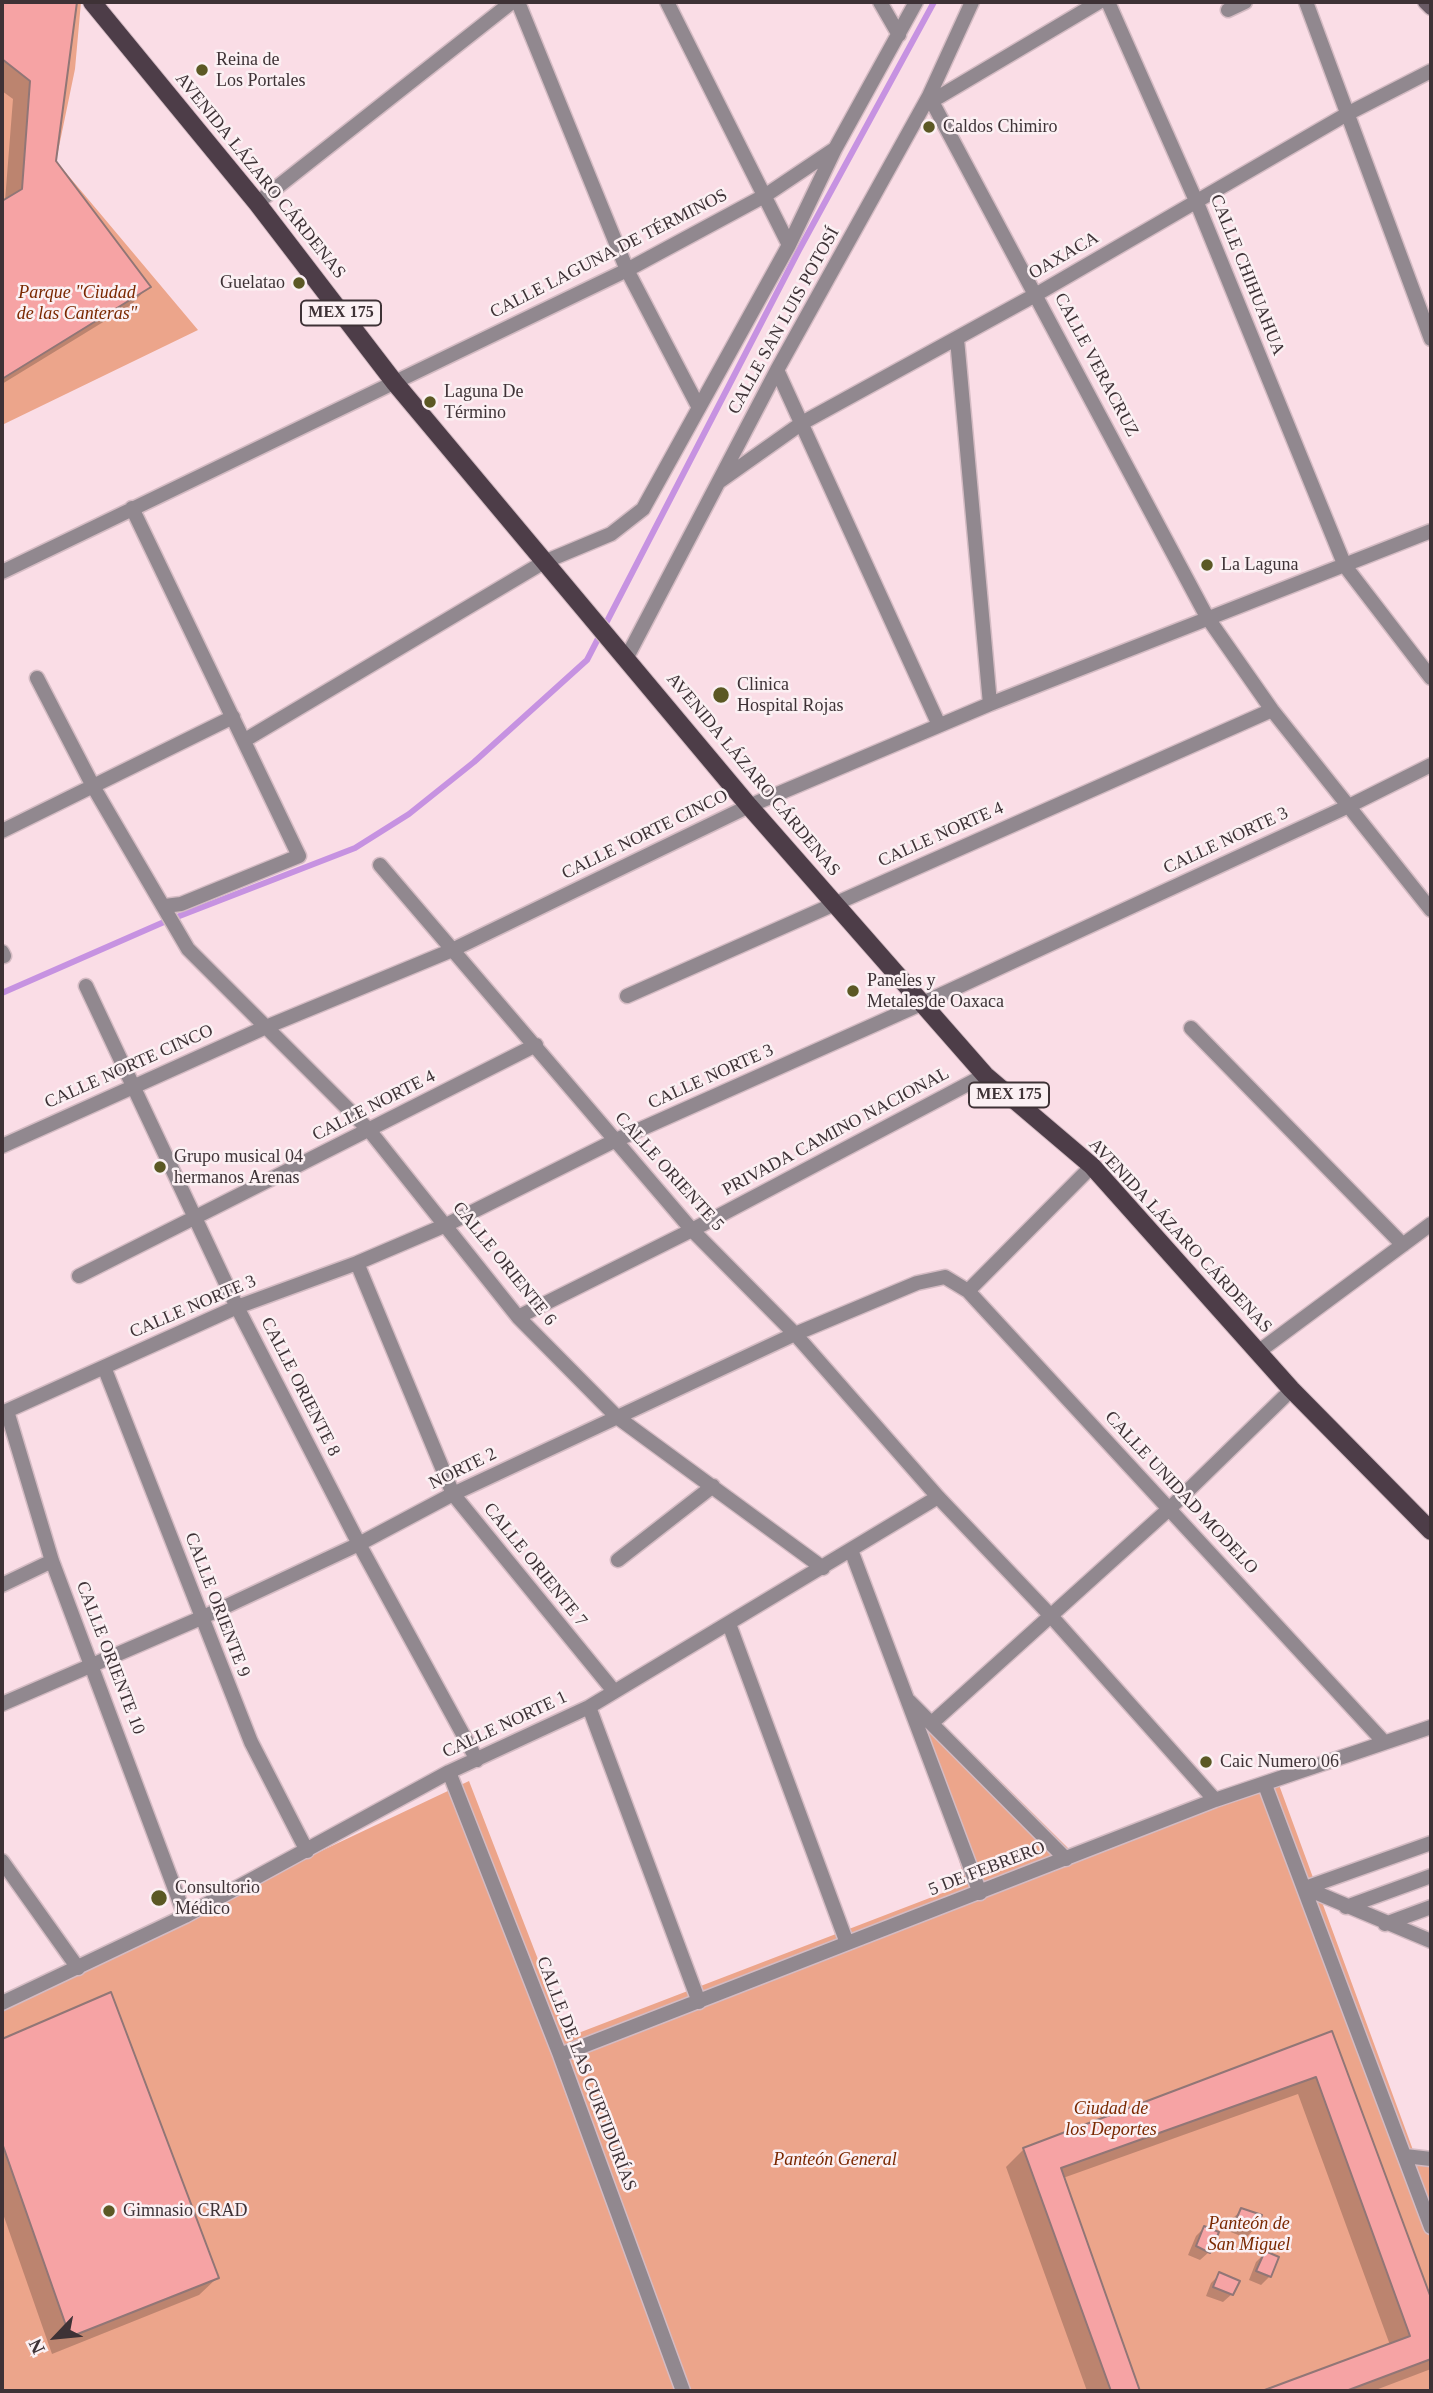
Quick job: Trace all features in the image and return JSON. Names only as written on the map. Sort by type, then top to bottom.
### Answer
[{"type":"main road","name":"AVENIDA LÁZARO CÁRDENAS","points":[[92,2],[257,203],[395,383],[749,806],[985,1075],[1092,1166],[1291,1390],[1431,1531]]},
{"type":"main road","points":[[1425,2],[1431,8]]},
{"type":"street","points":[[257,203],[512,2]]},
{"type":"street","points":[[518,2],[627,270],[698,406]]},
{"type":"street","points":[[667,2],[789,245]]},
{"type":"street","points":[[880,2],[899,35]]},
{"type":"street","name":"CALLE SAN LUIS POTOSÍ","points":[[245,740],[544,562],[611,534],[643,509],[789,245],[835,149],[916,2]]},
{"type":"street","name":"CALLE SAN LUIS POTOSÍ","points":[[626,657],[777,370],[931,98],[972,2]]},
{"type":"street","points":[[931,98],[1099,2]]},
{"type":"street","name":"CALLE CHIHUAHUA","points":[[1108,2],[1197,203],[1345,566],[1431,678]]},
{"type":"street","points":[[1228,10],[1245,2]]},
{"type":"street","points":[[1306,2],[1431,339]]},
{"type":"street","name":"OAXACA","points":[[720,481],[802,423],[1037,294],[1348,114],[1431,71]]},
{"type":"street","name":"CALLE VERACRUZ","points":[[931,98],[1207,617],[1272,710],[1351,805],[1431,910]]},
{"type":"street","name":"CALLE LAGUNA DE TÉRMINOS","points":[[2,572],[627,270],[766,195],[835,149]]},
{"type":"street","points":[[957,339],[990,704]]},
{"type":"street","points":[[777,370],[939,725]]},
{"type":"street","points":[[132,508],[299,856],[167,909]]},
{"type":"street","name":"CALLE NORTE CINCO","points":[[2,1146],[266,1027],[450,951],[749,806],[990,704],[1431,531]]},
{"type":"street","name":"CALLE ORIENTE 6","points":[[37,678],[94,788],[167,909],[184,943],[369,1130],[518,1317],[617,1417],[823,1568]]},
{"type":"street","name":"CALLE NORTE 4","points":[[626,996],[1272,710]]},
{"type":"street","points":[[2,831],[94,788],[233,717]]},
{"type":"street","name":"CALLE NORTE 3","points":[[4,1412],[237,1307],[357,1263],[446,1225],[614,1141],[923,1003],[1351,805],[1431,765]]},
{"type":"street","name":"CALLE ORIENTE 5","points":[[380,865],[450,951],[536,1045],[614,1141],[692,1230],[795,1334],[938,1497],[1051,1616],[1215,1800]]},
{"type":"street","name":"CALLE ORIENTE 8","points":[[86,986],[237,1307],[359,1544],[477,1760]]},
{"type":"street","points":[[1191,1028],[1403,1245]]},
{"type":"street","name":"CALLE NORTE 4","points":[[79,1276],[536,1045]]},
{"type":"street","name":"PRIVADA CAMINO NACIONAL","points":[[518,1317],[692,1230],[985,1075]]},
{"type":"street","points":[[968,1291],[1092,1166]]},
{"type":"street","points":[[1258,1352],[1431,1224]]},
{"type":"street","name":"CALLE ORIENTE 7","points":[[357,1263],[453,1494],[613,1690]]},
{"type":"street","name":"CALLE UNIDAD MODELO","points":[[945,1277],[968,1291],[1384,1742]]},
{"type":"street","name":"NORTE 2","points":[[2,1704],[201,1618],[359,1544],[453,1494],[795,1334],[917,1283],[945,1277]]},
{"type":"street","name":"CALLE ORIENTE 9","points":[[104,1367],[251,1742],[307,1851]]},
{"type":"street","points":[[933,1722],[1169,1509],[1284,1397]]},
{"type":"street","name":"CALLE ORIENTE 10","points":[[4,1412],[52,1561],[186,1916]]},
{"type":"street","points":[[618,1560],[713,1486]]},
{"type":"street","name":"CALLE NORTE 1","points":[[2,2003],[186,1916],[449,1772],[589,1707],[613,1690],[729,1624],[938,1497]]},
{"type":"street","points":[[851,1550],[980,1893]]},
{"type":"street","points":[[2,1585],[52,1561]]},
{"type":"street","points":[[729,1624],[847,1942]]},
{"type":"street","points":[[908,1700],[933,1722],[1066,1859]]},
{"type":"street","points":[[589,1707],[699,2002]]},
{"type":"street","name":"5 DE FEBRERO","points":[[560,2055],[1215,1800],[1431,1727]]},
{"type":"street","name":"CALLE DE LAS CURTIDURÍAS","points":[[449,1772],[560,2055],[683,2391]]},
{"type":"street","points":[[1265,1785],[1431,2227]]},
{"type":"street","points":[[1305,1888],[1431,1843]]},
{"type":"street","points":[[2,1861],[78,1968]]},
{"type":"street","points":[[1346,1907],[1431,1876]]},
{"type":"street","points":[[1305,1888],[1385,1924],[1431,1941]]},
{"type":"street","points":[[1385,1924],[1431,1907]]},
{"type":"street","points":[[1405,2156],[1431,2159]]},
{"type":"green space","name":"Parque \"Ciudad de las Canteras\"","points":[[2,2],[81,2],[75,69],[56,161],[198,330],[2,425]]},
{"type":"green space","name":"Ciudad de los Deportes","points":[[909,1690],[1071,1851],[1275,1774],[1413,2150],[1431,2153],[1431,2391],[2,2391],[2,2002],[469,1781],[568,2037],[966,1884]]},
{"type":"building","name":"Parque \"Ciudad de las Canteras\"","points":[[2,2],[77,2],[56,161],[151,287],[2,379],[2,201],[22,189],[30,81],[2,59]]},
{"type":"building","name":"Gimnasio CRAD","points":[[111,1992],[219,2278],[70,2337],[2,2143],[2,2039]]},
{"type":"building","points":[[1332,2031],[1431,2298],[1431,2359],[1346,2391],[1262,2391],[1410,2336],[1316,2077],[1061,2168],[1140,2391],[1111,2391],[1023,2148]]},
{"type":"building","points":[[1241,2208],[1262,2215],[1256,2230],[1235,2222]]},
{"type":"building","points":[[1204,2226],[1219,2232],[1210,2253],[1196,2246]]},
{"type":"building","points":[[1265,2251],[1279,2257],[1271,2277],[1256,2271]]},
{"type":"building","points":[[1219,2272],[1240,2281],[1233,2295],[1213,2287]]},
{"type":"waterway","points":[[2,993],[164,922],[355,848],[409,814],[474,762],[587,660],[799,250],[934,2]]},
{"type":"place","name":"Reina de Los Portales","points":[[202,70]]},
{"type":"place","name":"Caldos Chimiro","points":[[929,127]]},
{"type":"place","name":"Guelatao","points":[[299,283]]},
{"type":"place","name":"Laguna De Término","points":[[430,402]]},
{"type":"place","name":"La Laguna","points":[[1207,565]]},
{"type":"place","name":"Clinica Hospital Rojas","points":[[721,695]]},
{"type":"place","name":"Paneles y Metales de Oaxaca","points":[[853,991]]},
{"type":"place","name":"Grupo musical 04 hermanos Arenas","points":[[160,1167]]},
{"type":"place","name":"Caic Numero 06","points":[[1206,1762]]},
{"type":"place","name":"Consultorio Médico","points":[[159,1898]]},
{"type":"place","name":"Gimnasio CRAD","points":[[109,2211]]},
{"type":"park label","name":"Panteón General","points":[[835,2160]]},
{"type":"park label","name":"Panteón de San Miguel","points":[[1249,2234]]}]
